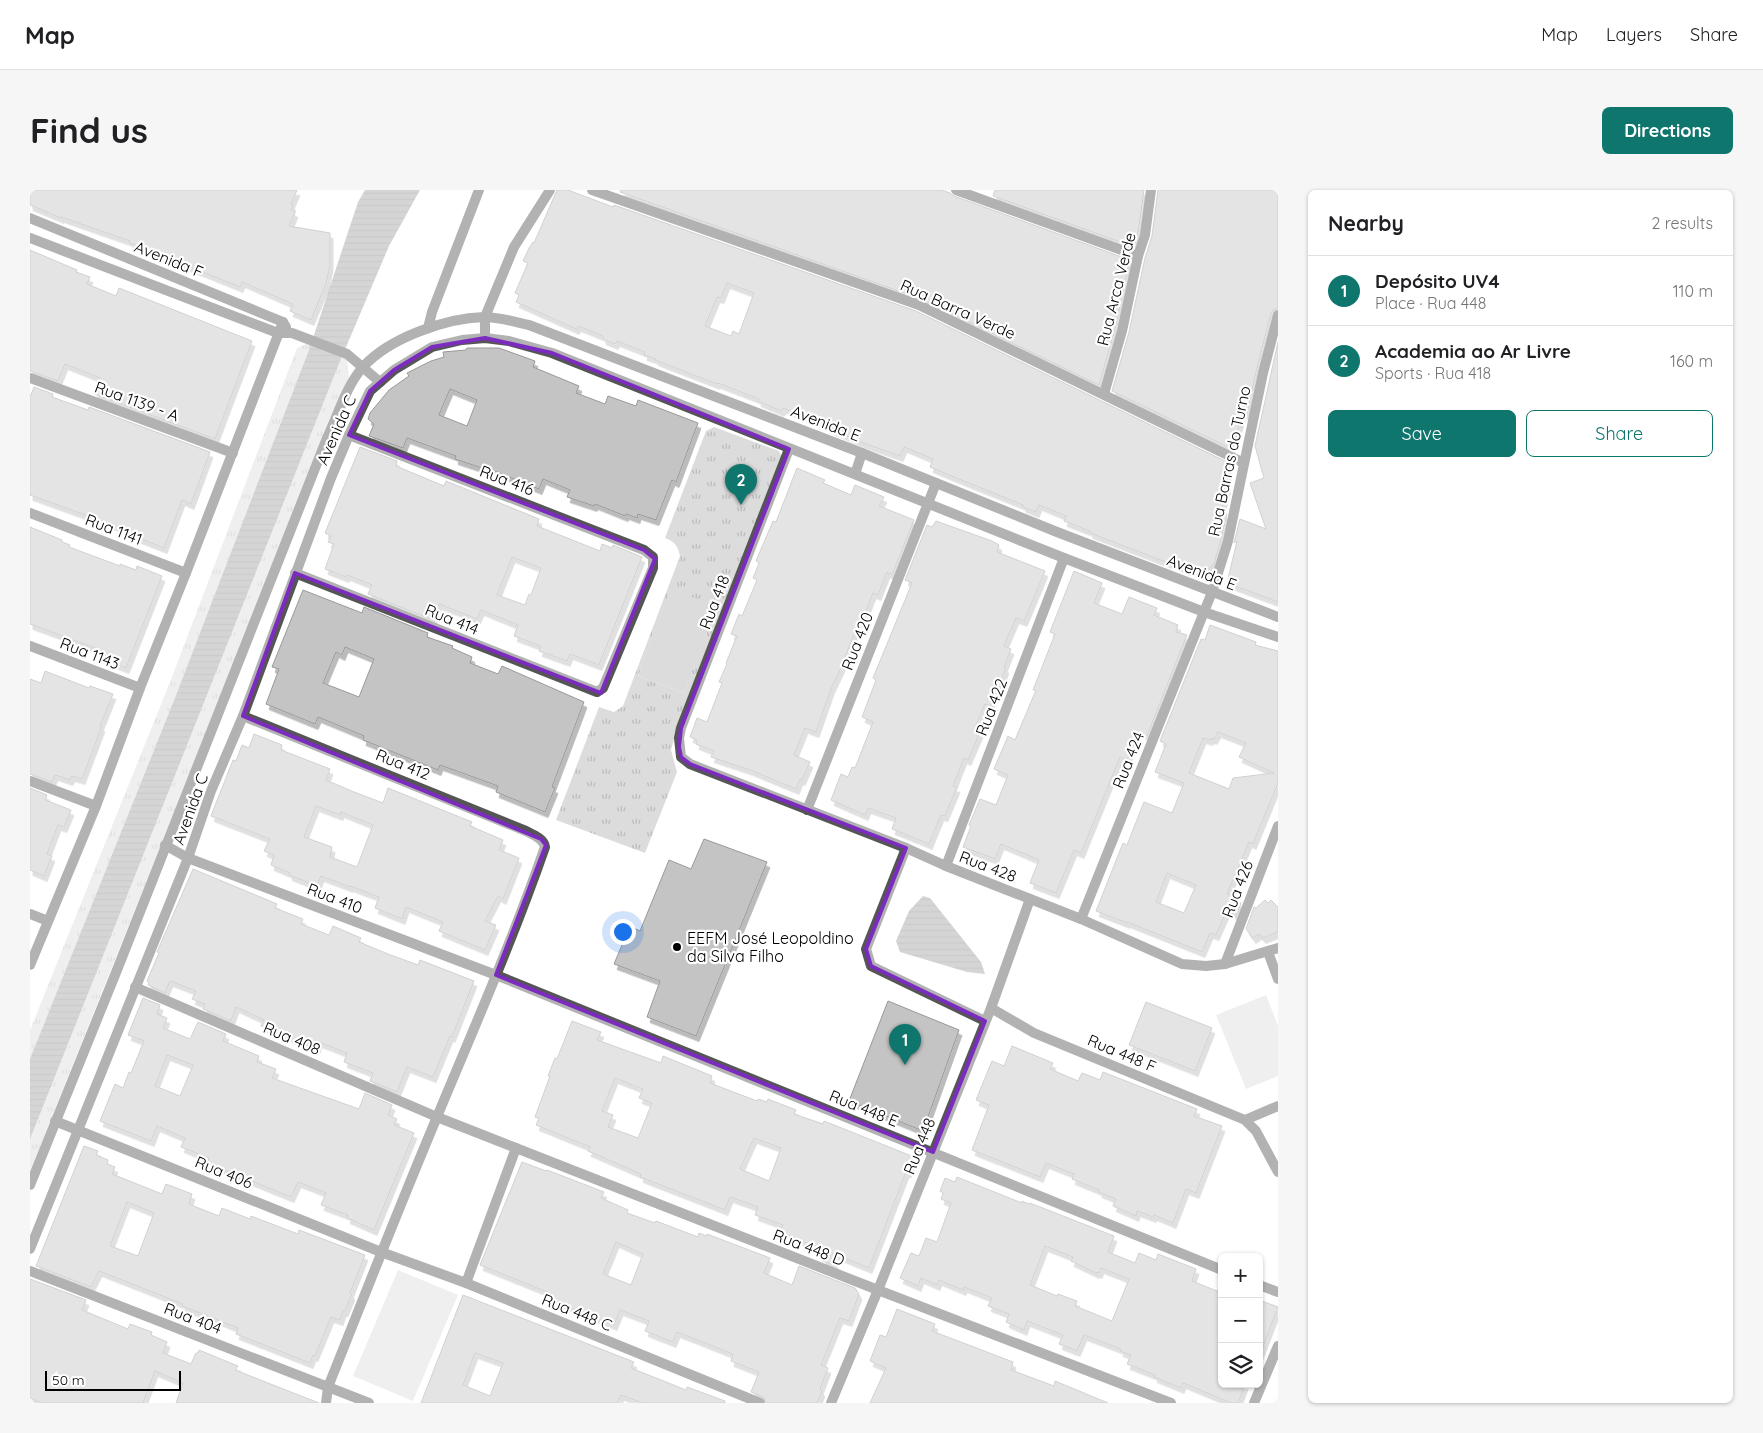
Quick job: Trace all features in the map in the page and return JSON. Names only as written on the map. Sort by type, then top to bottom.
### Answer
[{"type":"street","points":[[428,328],[432,312],[479,190]]},
{"type":"street","points":[[485,338],[485,317],[514,247],[550,190]]},
{"type":"street","name":"Rua Barra Verde","points":[[592,190],[919,305],[1244,463]]},
{"type":"street","points":[[956,190],[1138,256]]},
{"type":"street","name":"Rua Arca Verde","points":[[1104,394],[1122,332],[1138,256],[1145,235],[1151,190]]},
{"type":"street","name":"Avenida F","points":[[30,218],[283,322],[294,334]]},
{"type":"street","name":"Avenida F","points":[[30,238],[278,333],[294,334]]},
{"type":"street","name":"Rua Barras do Turno","points":[[1204,612],[1228,541],[1263,373],[1278,315]]},
{"type":"street","name":"Avenida E","points":[[363,367],[393,343],[428,328],[454,320],[485,317],[529,324],[862,453],[1212,592],[1278,616]]},
{"type":"street","points":[[30,965],[96,806],[283,322]]},
{"type":"street","points":[[294,334],[347,354],[380,382],[394,370],[432,347],[462,340],[485,338],[509,341],[552,353],[1064,558],[1204,612],[1278,637]]},
{"type":"street","name":"Avenida C","points":[[30,1185],[327,438],[350,387],[363,367]]},
{"type":"street","name":"Rua 1139 - A","points":[[30,378],[233,453]]},
{"type":"street","name":"Avenida C","points":[[30,1249],[188,858],[211,791],[243,716],[349,435],[366,398],[380,382]]},
{"type":"street","name":"Rua 416","points":[[349,435],[644,550],[653,557],[653,568],[642,596],[603,688],[597,692]]},
{"type":"street","name":"Rua 418","points":[[690,764],[681,757],[679,747],[681,728],[789,449]]},
{"type":"street","points":[[855,474],[862,453]]},
{"type":"street","name":"Rua 420","points":[[807,810],[936,483]]},
{"type":"street","name":"Rua 1141","points":[[30,513],[186,573]]},
{"type":"street","name":"Rua 422","points":[[946,866],[1064,558]]},
{"type":"street","name":"Rua 414","points":[[296,572],[597,692]]},
{"type":"street","name":"Rua 424","points":[[1081,920],[1204,612]]},
{"type":"street","name":"Rua 1143","points":[[30,646],[140,688]]},
{"type":"street","name":"Rua 412","points":[[243,716],[526,831],[541,839],[545,848],[496,975]]},
{"type":"street","name":"Rua 428","points":[[690,764],[906,848],[1182,964],[1206,966],[1225,964],[1278,948]]},
{"type":"street","points":[[30,781],[96,806]]},
{"type":"street","name":"Rua 426","points":[[1225,964],[1278,826]]},
{"type":"street","name":"Rua 410","points":[[165,845],[188,858],[496,975]]},
{"type":"street","points":[[906,848],[866,949],[871,966],[986,1021]]},
{"type":"street","name":"Rua 448","points":[[831,1403],[986,1021],[1030,899]]},
{"type":"street","points":[[30,914],[48,921]]},
{"type":"street","points":[[1268,952],[1278,979]]},
{"type":"street","points":[[326,1403],[328,1387],[381,1252],[496,975]]},
{"type":"street","name":"Rua 448 E","points":[[496,975],[1218,1268]]},
{"type":"street","name":"Rua 408","points":[[135,987],[437,1117]]},
{"type":"street","name":"Rua 448 F","points":[[991,1008],[1034,1033],[1245,1120]]},
{"type":"street","points":[[1278,1106],[1245,1120],[1256,1132],[1278,1172]]},
{"type":"street","name":"Rua 448 D","points":[[437,1117],[1171,1403]]},
{"type":"street","name":"Rua 406","points":[[55,1121],[381,1252]]},
{"type":"street","points":[[466,1283],[516,1148]]},
{"type":"street","name":"Rua 448 C","points":[[381,1252],[466,1283],[760,1403]]},
{"type":"street","name":"Rua 404","points":[[30,1271],[368,1403]]},
{"type":"street","points":[[1263,1286],[1278,1292]]},
{"type":"street","points":[[1254,1403],[1278,1346]]},
{"type":"highlighted area","points":[[485,338],[552,353],[789,449],[681,728],[679,747],[681,757],[690,764],[906,848],[866,949],[871,966],[985,1021],[933,1152],[496,975],[546,845],[541,839],[243,716],[295,573],[601,693],[655,559],[644,550],[349,435],[370,391],[394,370],[432,347]]},
{"type":"green space","points":[[307,344],[347,358],[349,377],[30,1171],[30,1030],[172,677],[297,348]]},
{"type":"green space","points":[[714,427],[779,451],[783,459],[681,714],[671,750],[677,772],[645,853],[556,820],[599,707],[614,712],[623,706],[680,556],[676,545],[665,538],[706,431]],"holes":[[[670,589],[716,606],[684,693],[638,676]]]},
{"type":"green space","points":[[670,588],[717,606],[684,693],[638,676]]},
{"type":"green space","points":[[1266,995],[1278,1026],[1278,1076],[1246,1089],[1216,1015]]},
{"type":"green space","points":[[398,1270],[458,1295],[413,1401],[353,1376]]},
{"type":"shaded area","points":[[365,190],[420,190],[389,246],[338,366],[30,1139],[30,1059],[175,698],[309,350],[358,202]]},
{"type":"shaded area","points":[[923,896],[930,898],[981,962],[985,974],[967,972],[900,952],[896,941],[909,911]]},
{"type":"building","points":[[30,190],[297,190],[291,204],[293,205],[291,210],[295,212],[289,226],[330,233],[330,265],[326,284],[311,320],[290,311],[293,304],[242,282],[240,287],[130,243],[130,241],[61,218],[30,205]]},
{"type":"building","points":[[557,190],[568,190],[916,311],[1229,463],[1227,489],[1221,512],[1227,514],[1214,564],[1203,574],[1163,561],[1090,533],[1090,531],[1064,521],[1066,516],[1039,505],[1036,512],[930,467],[933,459],[904,447],[900,456],[863,443],[826,427],[826,425],[783,408],[781,411],[758,401],[759,399],[655,360],[644,355],[645,352],[617,341],[615,344],[603,339],[603,336],[578,326],[576,329],[516,302],[519,295],[515,293],[528,263],[523,261],[529,248],[534,243]],"holes":[[[727,283],[754,293],[739,334],[733,331],[731,336],[705,326],[717,297],[721,298]]]},
{"type":"building","points":[[621,190],[942,190],[1130,260],[1115,329],[1099,385],[921,299],[620,192]]},
{"type":"building","points":[[995,190],[1144,190],[1138,233],[1134,247],[993,196]]},
{"type":"building","points":[[1158,190],[1278,190],[1278,308],[1271,313],[1246,419],[1244,409],[1235,440],[1234,434],[1232,449],[1112,391],[1129,332],[1145,258],[1152,236]]},
{"type":"building","points":[[30,250],[77,270],[76,272],[90,277],[87,284],[116,296],[119,288],[252,341],[215,439],[94,394],[100,378],[65,364],[58,381],[30,371]]},
{"type":"building","points":[[1278,342],[1278,602],[1227,583],[1240,519],[1266,529],[1250,483],[1264,478],[1255,446]]},
{"type":"building","points":[[467,348],[499,348],[535,361],[533,367],[579,386],[576,393],[605,404],[608,396],[636,406],[638,400],[698,423],[676,482],[672,480],[656,520],[638,514],[637,518],[626,514],[625,516],[595,504],[594,506],[567,497],[570,490],[543,479],[539,489],[482,466],[482,468],[455,459],[456,456],[407,438],[403,448],[369,436],[374,424],[368,419],[370,413],[389,390],[409,376],[407,373],[444,357],[443,352],[466,350]],"holes":[[[450,389],[477,400],[467,426],[439,415]]]},
{"type":"building","points":[[34,387],[53,394],[52,397],[88,410],[89,407],[210,452],[191,504],[182,500],[164,548],[126,533],[127,530],[30,495],[30,397]]},
{"type":"building","points":[[360,447],[397,461],[396,466],[444,486],[446,481],[539,519],[537,526],[600,551],[602,544],[612,548],[613,545],[642,557],[599,665],[570,654],[567,661],[539,651],[541,646],[514,636],[518,625],[481,610],[477,619],[439,604],[433,620],[368,594],[372,585],[325,569],[334,544],[328,542],[331,536],[325,533]],"holes":[[[512,557],[541,568],[531,595],[529,594],[525,605],[497,595]]]},
{"type":"building","points":[[797,468],[825,480],[823,483],[851,495],[855,485],[884,497],[879,506],[914,520],[892,575],[887,572],[878,595],[873,593],[862,622],[859,621],[831,689],[816,732],[805,728],[794,755],[810,762],[796,789],[750,770],[711,757],[714,751],[696,744],[697,740],[690,737],[697,718],[707,722],[722,683],[719,682],[737,636],[731,634],[739,614],[742,616],[757,580],[753,578],[759,563],[756,561],[773,521],[776,522]]},
{"type":"building","points":[[936,521],[992,541],[999,545],[997,552],[1045,571],[1024,621],[1016,618],[1004,646],[1011,649],[1004,667],[1006,668],[990,706],[985,704],[974,730],[980,732],[968,760],[964,758],[953,786],[957,787],[945,816],[941,815],[929,844],[892,829],[896,818],[868,808],[865,815],[831,800],[841,774],[848,777],[852,767],[855,768],[873,722],[862,717],[876,680],[873,678],[912,583],[905,580],[927,525],[932,527]]},
{"type":"building","points":[[30,527],[62,540],[62,542],[70,545],[69,547],[120,566],[120,564],[136,570],[137,566],[162,576],[126,668],[100,658],[103,651],[30,624]]},
{"type":"building","points":[[1074,571],[1102,583],[1094,603],[1122,614],[1129,597],[1157,608],[1154,615],[1178,625],[1176,632],[1187,635],[1147,736],[1139,732],[1127,760],[1120,757],[1081,853],[1074,850],[1056,893],[1030,883],[1039,860],[1001,844],[995,859],[963,847],[971,826],[969,825],[980,799],[996,805],[1008,775],[994,769],[1008,736],[1015,740],[1036,690],[1033,690],[1055,634],[1050,632]]},
{"type":"building","points":[[303,590],[362,613],[364,607],[428,633],[427,637],[453,646],[452,648],[472,657],[470,663],[498,674],[502,666],[584,702],[552,787],[555,788],[545,812],[496,792],[498,786],[440,765],[438,770],[363,740],[364,736],[318,717],[315,724],[266,704],[279,669],[272,667]],"holes":[[[345,647],[374,659],[359,697],[323,683],[336,652],[342,655]]]},
{"type":"building","points":[[1210,625],[1256,642],[1255,645],[1278,651],[1278,783],[1253,844],[1249,842],[1227,894],[1232,896],[1230,899],[1241,903],[1236,917],[1228,908],[1216,935],[1210,933],[1202,952],[1096,911],[1123,843],[1127,845],[1144,802],[1172,813],[1184,783],[1155,772],[1166,744],[1160,741],[1201,639],[1205,640]],"holes":[[[1218,732],[1246,743],[1239,757],[1274,773],[1233,778],[1229,789],[1189,773],[1203,738],[1214,739]],[[1167,873],[1196,885],[1184,913],[1156,902]]]},
{"type":"building","points":[[45,671],[89,688],[90,686],[113,694],[82,779],[72,776],[70,780],[55,775],[52,782],[30,774],[30,679],[41,683]]},
{"type":"building","points":[[254,734],[282,745],[281,750],[330,769],[326,780],[354,792],[383,803],[388,788],[472,822],[470,826],[503,840],[499,850],[519,858],[503,899],[498,896],[485,921],[496,925],[485,950],[439,931],[443,922],[406,907],[402,919],[375,908],[379,897],[321,876],[317,886],[289,875],[290,873],[271,865],[274,855],[264,851],[270,839],[211,816],[233,760],[236,761],[242,745],[249,748]],"holes":[[[316,806],[340,815],[341,812],[373,825],[357,867],[330,857],[332,847],[304,837]]]},
{"type":"building","points":[[30,788],[47,795],[45,800],[71,810],[64,827],[58,825],[47,854],[52,856],[44,876],[30,870]]},
{"type":"building","name":"EEFM José Leopoldino da Silva Filho","points":[[704,839],[767,862],[696,1036],[647,1017],[660,981],[614,964],[630,926],[640,931],[669,860],[691,869]]},
{"type":"building","points":[[193,869],[277,904],[275,908],[303,919],[301,924],[329,935],[333,926],[361,938],[359,942],[388,954],[418,965],[420,960],[474,981],[452,1037],[450,1036],[433,1077],[407,1067],[397,1092],[370,1081],[373,1073],[344,1062],[347,1053],[319,1042],[317,1048],[261,1026],[264,1020],[236,1007],[231,1021],[203,1009],[205,1004],[192,999],[196,991],[170,981],[165,993],[148,985],[149,982],[147,981],[159,953],[157,952]]},
{"type":"building","points":[[1265,900],[1268,903],[1271,900],[1278,907],[1278,932],[1263,938],[1259,934],[1253,938],[1246,929],[1254,907],[1256,908]]},
{"type":"building","points":[[143,998],[160,1005],[157,1014],[167,1018],[163,1028],[190,1039],[198,1022],[226,1034],[223,1041],[259,1056],[257,1062],[276,1069],[272,1078],[359,1109],[365,1093],[392,1105],[388,1115],[397,1119],[394,1125],[414,1133],[374,1230],[347,1218],[348,1215],[321,1205],[326,1193],[298,1182],[291,1197],[207,1163],[209,1158],[181,1147],[185,1138],[157,1126],[151,1141],[100,1121],[115,1084],[123,1088],[144,1041],[128,1035]],"holes":[[[167,1055],[193,1065],[180,1096],[155,1086]]]},
{"type":"building","points":[[888,1001],[959,1030],[923,1131],[849,1101]]},
{"type":"building","points":[[1146,1002],[1212,1028],[1195,1071],[1129,1045]]},
{"type":"building","points":[[572,1021],[601,1032],[597,1040],[661,1063],[663,1056],[712,1076],[710,1083],[757,1101],[758,1099],[767,1102],[768,1099],[796,1110],[794,1114],[823,1124],[824,1121],[914,1157],[908,1172],[906,1172],[869,1268],[780,1232],[783,1225],[755,1215],[758,1207],[730,1197],[725,1210],[640,1177],[641,1174],[588,1151],[590,1147],[536,1125],[539,1118],[535,1117],[550,1076],[548,1076],[555,1058],[557,1059]],"holes":[[[615,1078],[643,1089],[639,1098],[652,1103],[638,1138],[608,1127],[613,1115],[602,1111]],[[754,1138],[781,1148],[769,1181],[740,1169]]]},
{"type":"building","points":[[1012,1046],[1053,1063],[1050,1069],[1078,1081],[1082,1073],[1100,1080],[1103,1072],[1197,1109],[1194,1116],[1222,1126],[1196,1193],[1186,1189],[1173,1223],[1154,1215],[1153,1217],[1137,1211],[1136,1216],[1113,1206],[1116,1199],[1072,1179],[1074,1174],[1046,1163],[1040,1177],[972,1150],[989,1105],[976,1100],[992,1061],[1004,1066]]},
{"type":"building","points":[[84,1146],[98,1151],[96,1155],[108,1160],[107,1164],[115,1167],[112,1174],[162,1194],[166,1184],[192,1194],[189,1203],[191,1205],[219,1216],[222,1208],[250,1219],[251,1216],[298,1234],[299,1230],[365,1255],[345,1311],[343,1311],[340,1320],[331,1317],[315,1356],[313,1355],[310,1363],[236,1334],[238,1328],[182,1306],[183,1304],[99,1271],[91,1287],[36,1266]],"holes":[[[127,1202],[154,1213],[138,1256],[110,1246]]]},
{"type":"building","points":[[522,1162],[604,1192],[601,1198],[628,1210],[627,1213],[655,1223],[656,1221],[698,1237],[699,1233],[707,1236],[707,1234],[770,1258],[764,1273],[792,1285],[799,1266],[855,1288],[859,1294],[849,1321],[840,1318],[821,1365],[828,1368],[817,1403],[767,1403],[763,1397],[751,1392],[759,1372],[731,1361],[733,1354],[677,1332],[673,1342],[645,1331],[649,1321],[620,1310],[614,1325],[549,1299],[552,1294],[480,1265]],"holes":[[[616,1242],[643,1254],[631,1285],[603,1274]]]},
{"type":"building","points":[[957,1177],[1114,1236],[1108,1252],[1135,1263],[1139,1253],[1156,1260],[1158,1254],[1196,1269],[1192,1281],[1218,1291],[1218,1388],[1244,1388],[1238,1403],[1231,1403],[1183,1383],[1181,1388],[1154,1377],[1155,1375],[1127,1364],[1131,1355],[1120,1351],[1121,1349],[1084,1335],[1077,1351],[1059,1344],[1063,1335],[1027,1321],[1024,1330],[1006,1322],[1009,1314],[988,1306],[992,1298],[964,1287],[963,1290],[939,1280],[937,1285],[921,1278],[918,1286],[900,1278],[911,1253],[919,1256],[926,1238],[937,1242],[951,1203],[941,1199],[943,1193],[940,1191],[945,1178],[955,1182]],"holes":[[[1045,1246],[1073,1257],[1071,1261],[1096,1273],[1099,1273],[1101,1268],[1129,1279],[1112,1321],[1075,1306],[1077,1301],[1058,1294],[1057,1296],[1030,1285]]]},
{"type":"building","points":[[826,1251],[838,1267],[822,1261]]},
{"type":"building","points":[[30,1279],[86,1300],[82,1310],[128,1329],[130,1324],[152,1332],[151,1335],[167,1342],[163,1353],[191,1364],[199,1350],[238,1366],[235,1370],[319,1403],[176,1403],[183,1383],[155,1371],[143,1403],[42,1403],[30,1398]]},
{"type":"building","points":[[463,1295],[634,1362],[631,1368],[686,1390],[687,1387],[725,1401],[725,1403],[643,1403],[621,1395],[617,1403],[421,1403]],"holes":[[[475,1353],[503,1363],[490,1396],[463,1385]]]},
{"type":"building","points":[[1263,1301],[1278,1307],[1263,1346]]},
{"type":"building","points":[[897,1309],[935,1324],[932,1331],[1013,1362],[1011,1370],[1054,1386],[1055,1381],[1108,1403],[870,1403],[886,1368],[870,1361],[880,1335],[886,1337]]},
{"type":"place","name":"Academia ao Ar Livre","points":[[741,505]]},
{"type":"place","name":"EEFM José Leopoldino da Silva Filho","points":[[677,947]]},
{"type":"place","name":"Depósito UV4","points":[[905,1065]]}]
